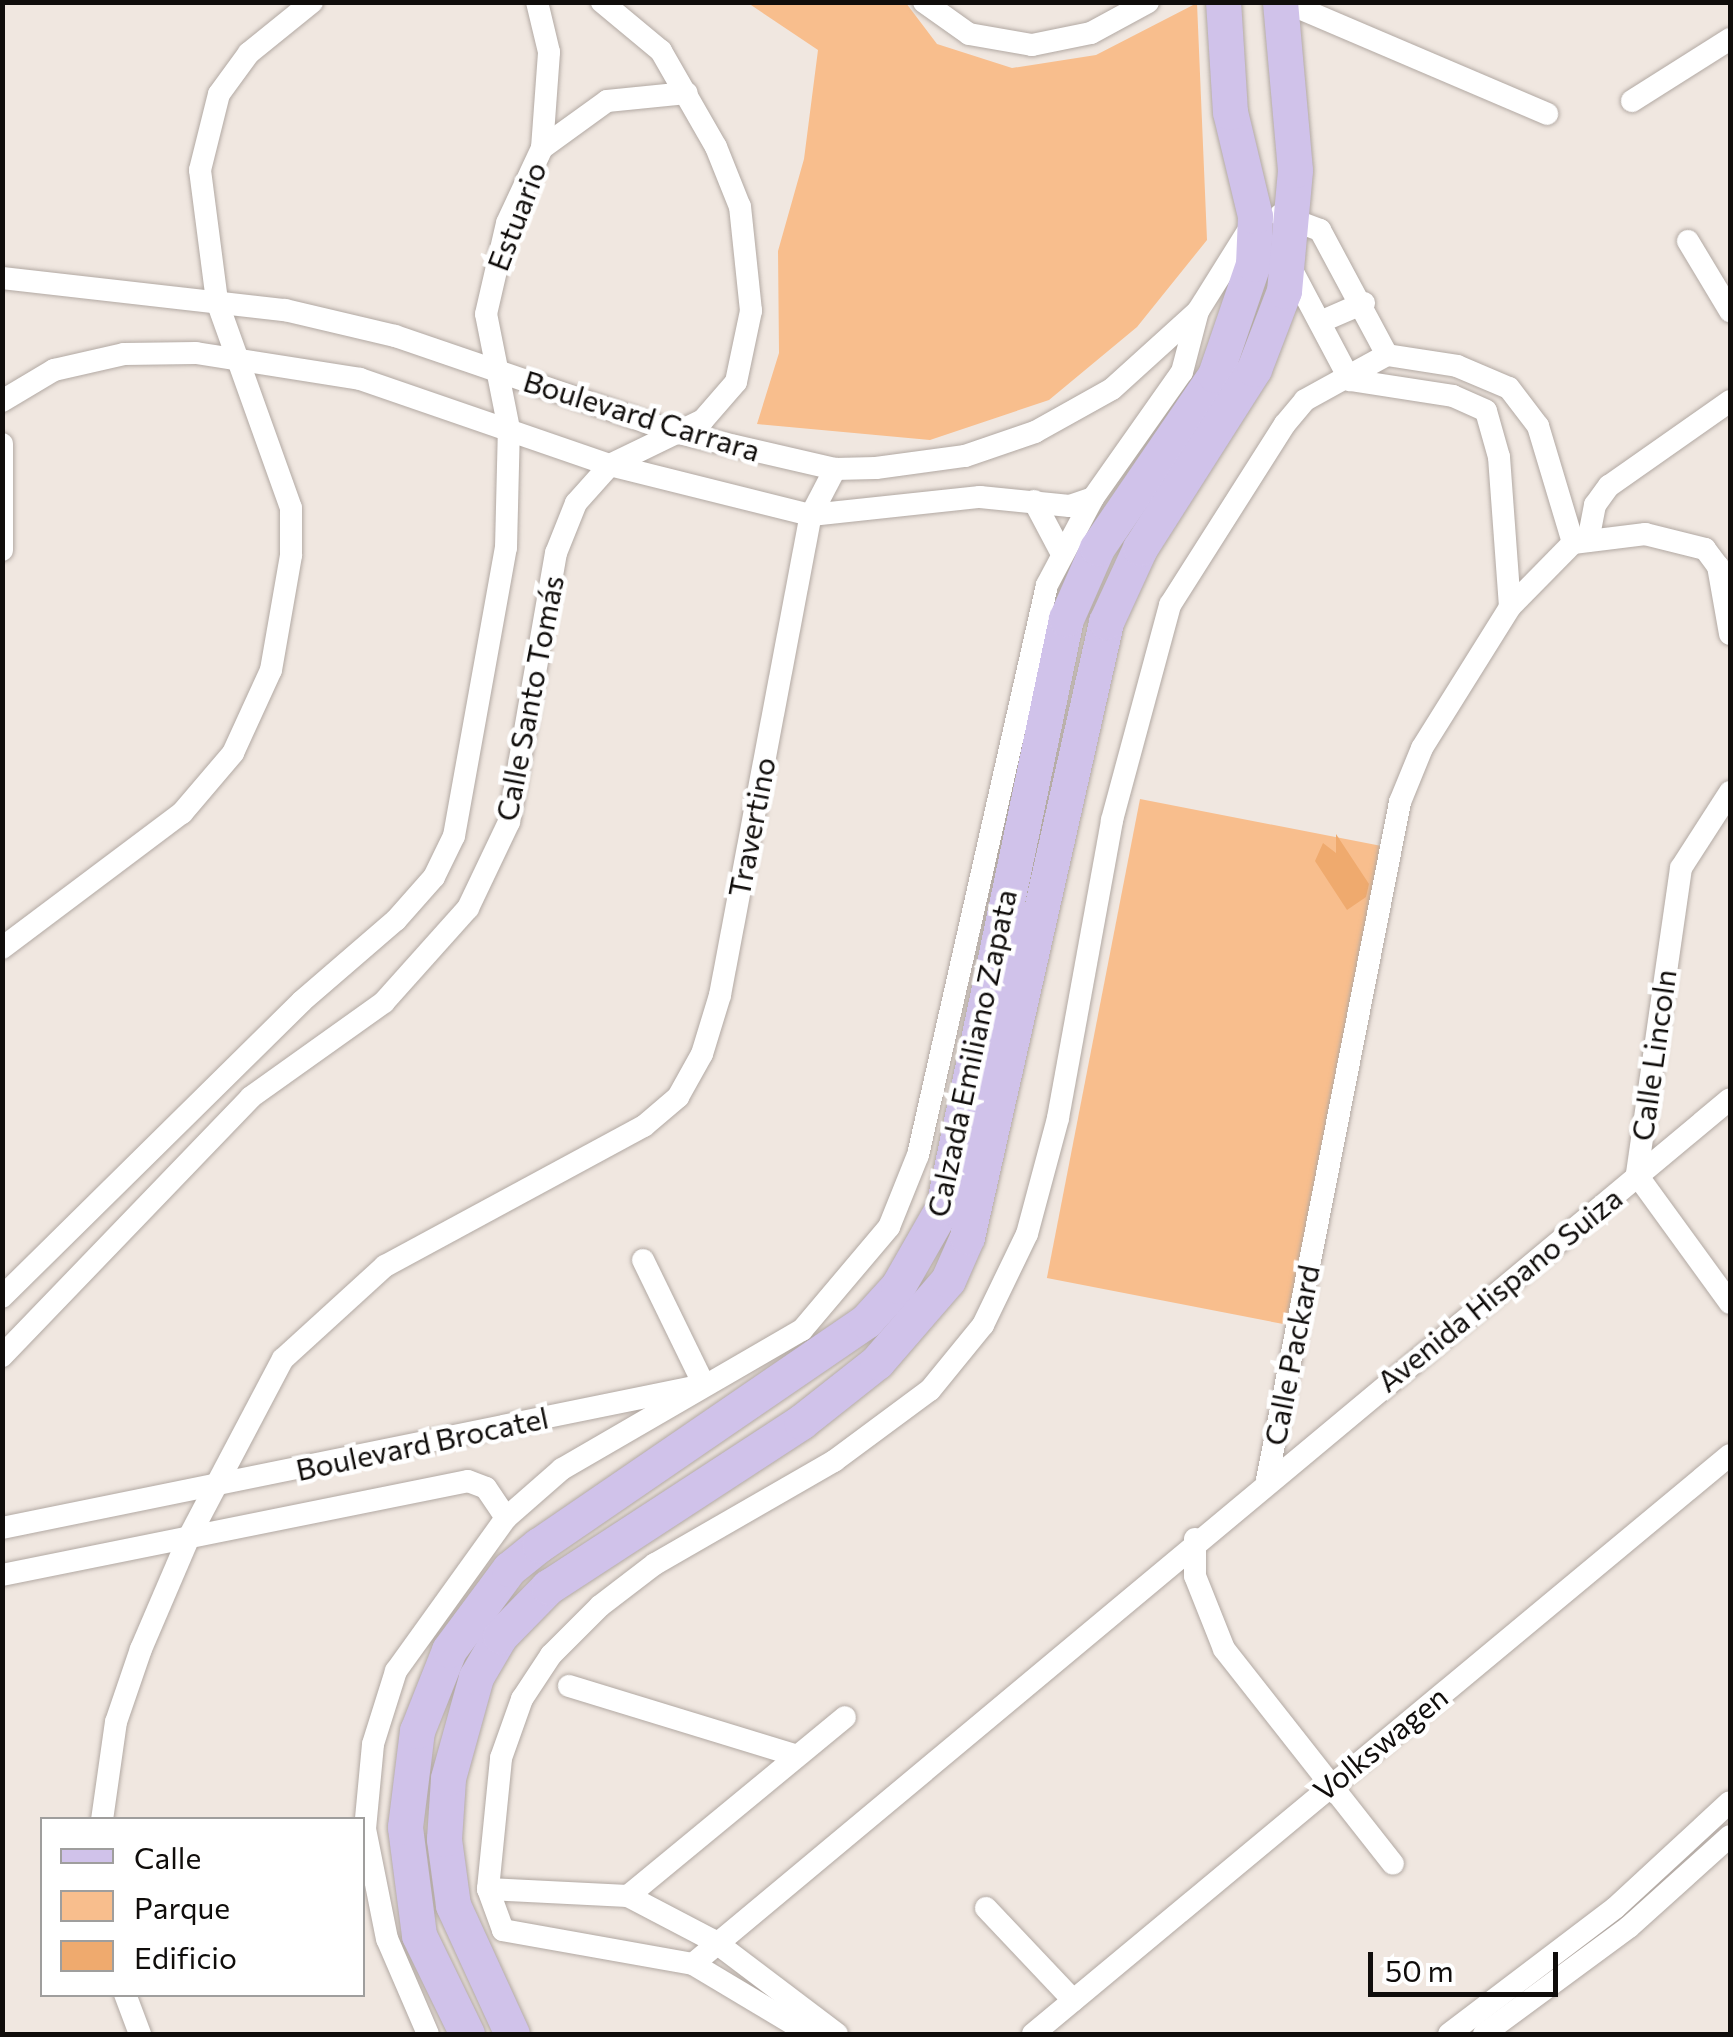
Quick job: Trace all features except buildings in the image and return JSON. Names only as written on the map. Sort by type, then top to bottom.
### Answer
[{"type":"main road","name":"Calzada Emiliano Zapata","points":[[467,2034],[419,1935],[409,1880],[410,1772],[430,1689],[472,1613],[510,1569],[820,1360],[866,1322],[927,1242],[942,1207],[1066,619],[1096,548],[1215,375],[1255,216],[1230,112],[1223,2]]},
{"type":"main road","name":"Calzada Emiliano Zapata","points":[[512,2034],[453,1905],[444,1839],[448,1778],[476,1677],[500,1636],[548,1587],[801,1422],[878,1362],[948,1280],[967,1237],[1106,622],[1140,548],[1254,369],[1290,260],[1294,214],[1282,2]]},
{"type":"street","points":[[2,948],[182,813],[254,717],[283,606],[291,508],[217,301],[203,233],[208,123],[249,52],[312,2]]},
{"type":"street","name":"Estuario","points":[[494,370],[490,282],[542,148],[549,52],[537,2]]},
{"type":"street","points":[[602,2],[661,51],[687,93],[740,207],[751,311],[736,382],[720,404],[679,433]]},
{"type":"street","points":[[924,2],[941,21],[998,41],[1062,42],[1148,2]]},
{"type":"street","points":[[1282,2],[1547,114]]},
{"type":"street","points":[[1632,101],[1730,39]]},
{"type":"street","points":[[542,148],[607,101],[687,93]]},
{"type":"street","points":[[1255,216],[1294,214],[1320,230],[1364,302],[1388,355]]},
{"type":"street","points":[[1688,240],[1730,311]]},
{"type":"street","points":[[1240,269],[1290,260],[1350,380]]},
{"type":"street","name":"Boulevard Carrara","points":[[2,278],[217,301],[395,336],[679,433],[835,468],[965,456],[1035,432],[1112,389],[1240,269]]},
{"type":"street","points":[[1320,322],[1364,302]]},
{"type":"street","points":[[428,2034],[372,1885],[366,1791],[396,1671],[506,1518],[562,1469],[802,1330],[861,1266],[906,1190],[1019,696],[1061,552],[1093,498],[1162,409],[1182,372],[1198,311]]},
{"type":"street","name":"Boulevard Carrara","points":[[2,401],[54,370],[124,354],[236,357],[360,379],[610,465],[812,515],[980,497],[1070,506],[1093,498]]},
{"type":"street","points":[[810,2034],[693,1964],[503,1930],[488,1889],[501,1758],[522,1700],[551,1655],[655,1564],[834,1462],[930,1390],[983,1324],[1027,1234],[1058,1118],[1112,820],[1170,604],[1285,424],[1305,400],[1350,380],[1388,355],[1457,366],[1509,388],[1538,426],[1581,542]]},
{"type":"street","name":"Calle Santo Tomás","points":[[2,1297],[434,877],[454,836],[506,548],[509,430],[494,370]]},
{"type":"street","points":[[1350,380],[1453,396],[1486,411],[1500,457],[1510,607]]},
{"type":"street","points":[[1486,411],[1509,388]]},
{"type":"street","points":[[1581,542],[1594,505],[1609,486],[1730,401]]},
{"type":"street","name":"Calle Santo Tomás","points":[[2,1356],[251,1097],[384,1002],[468,908],[509,822],[556,553],[576,503],[610,465],[679,433]]},
{"type":"street","points":[[2,444],[2,550]]},
{"type":"street","name":"Travertino","points":[[102,1817],[116,1722],[189,1537],[283,1359],[322,1316],[385,1266],[608,1150],[678,1097],[706,1039],[812,515],[835,468]]},
{"type":"street","points":[[1034,501],[1061,552]]},
{"type":"street","points":[[1581,542],[1644,534],[1706,549],[1718,566],[1730,634]]},
{"type":"street","name":"Calle Packard","points":[[693,1964],[714,1941],[1267,1480],[1400,802],[1422,748],[1510,607],[1581,542]]},
{"type":"street","name":"Calle Lincoln","points":[[1730,792],[1681,868],[1637,1176],[1730,1303]]},
{"type":"street","name":"Avenida Hispano Suiza","points":[[1267,1480],[1730,1099]]},
{"type":"street","points":[[643,1260],[704,1385]]},
{"type":"street","name":"Boulevard Brocatel","points":[[2,1528],[704,1385]]},
{"type":"street","name":"Volkswagen","points":[[1033,2034],[1330,1783],[1730,1455]]},
{"type":"street","name":"Boulevard Brocatel","points":[[2,1575],[468,1481],[486,1488],[506,1518]]},
{"type":"street","points":[[1194,1539],[1195,1576],[1224,1650],[1393,1864]]},
{"type":"street","points":[[569,1686],[794,1755]]},
{"type":"street","points":[[628,1896],[794,1755],[845,1717]]},
{"type":"street","points":[[1449,2034],[1615,1908],[1730,1802]]},
{"type":"street","points":[[1484,2034],[1629,1927],[1730,1836]]},
{"type":"street","points":[[488,1889],[628,1896],[714,1941],[837,2034]]},
{"type":"street","points":[[986,1908],[1073,2000]]},
{"type":"street","points":[[125,1997],[140,2034]]},
{"type":"green space","points":[[748,3],[906,3],[937,44],[1012,68],[1096,55],[1197,3],[1207,240],[1137,327],[1049,400],[930,440],[757,424],[779,353],[778,251],[804,159],[818,50]]},
{"type":"green space","points":[[1140,799],[1385,847],[1292,1326],[1047,1278]]}]
